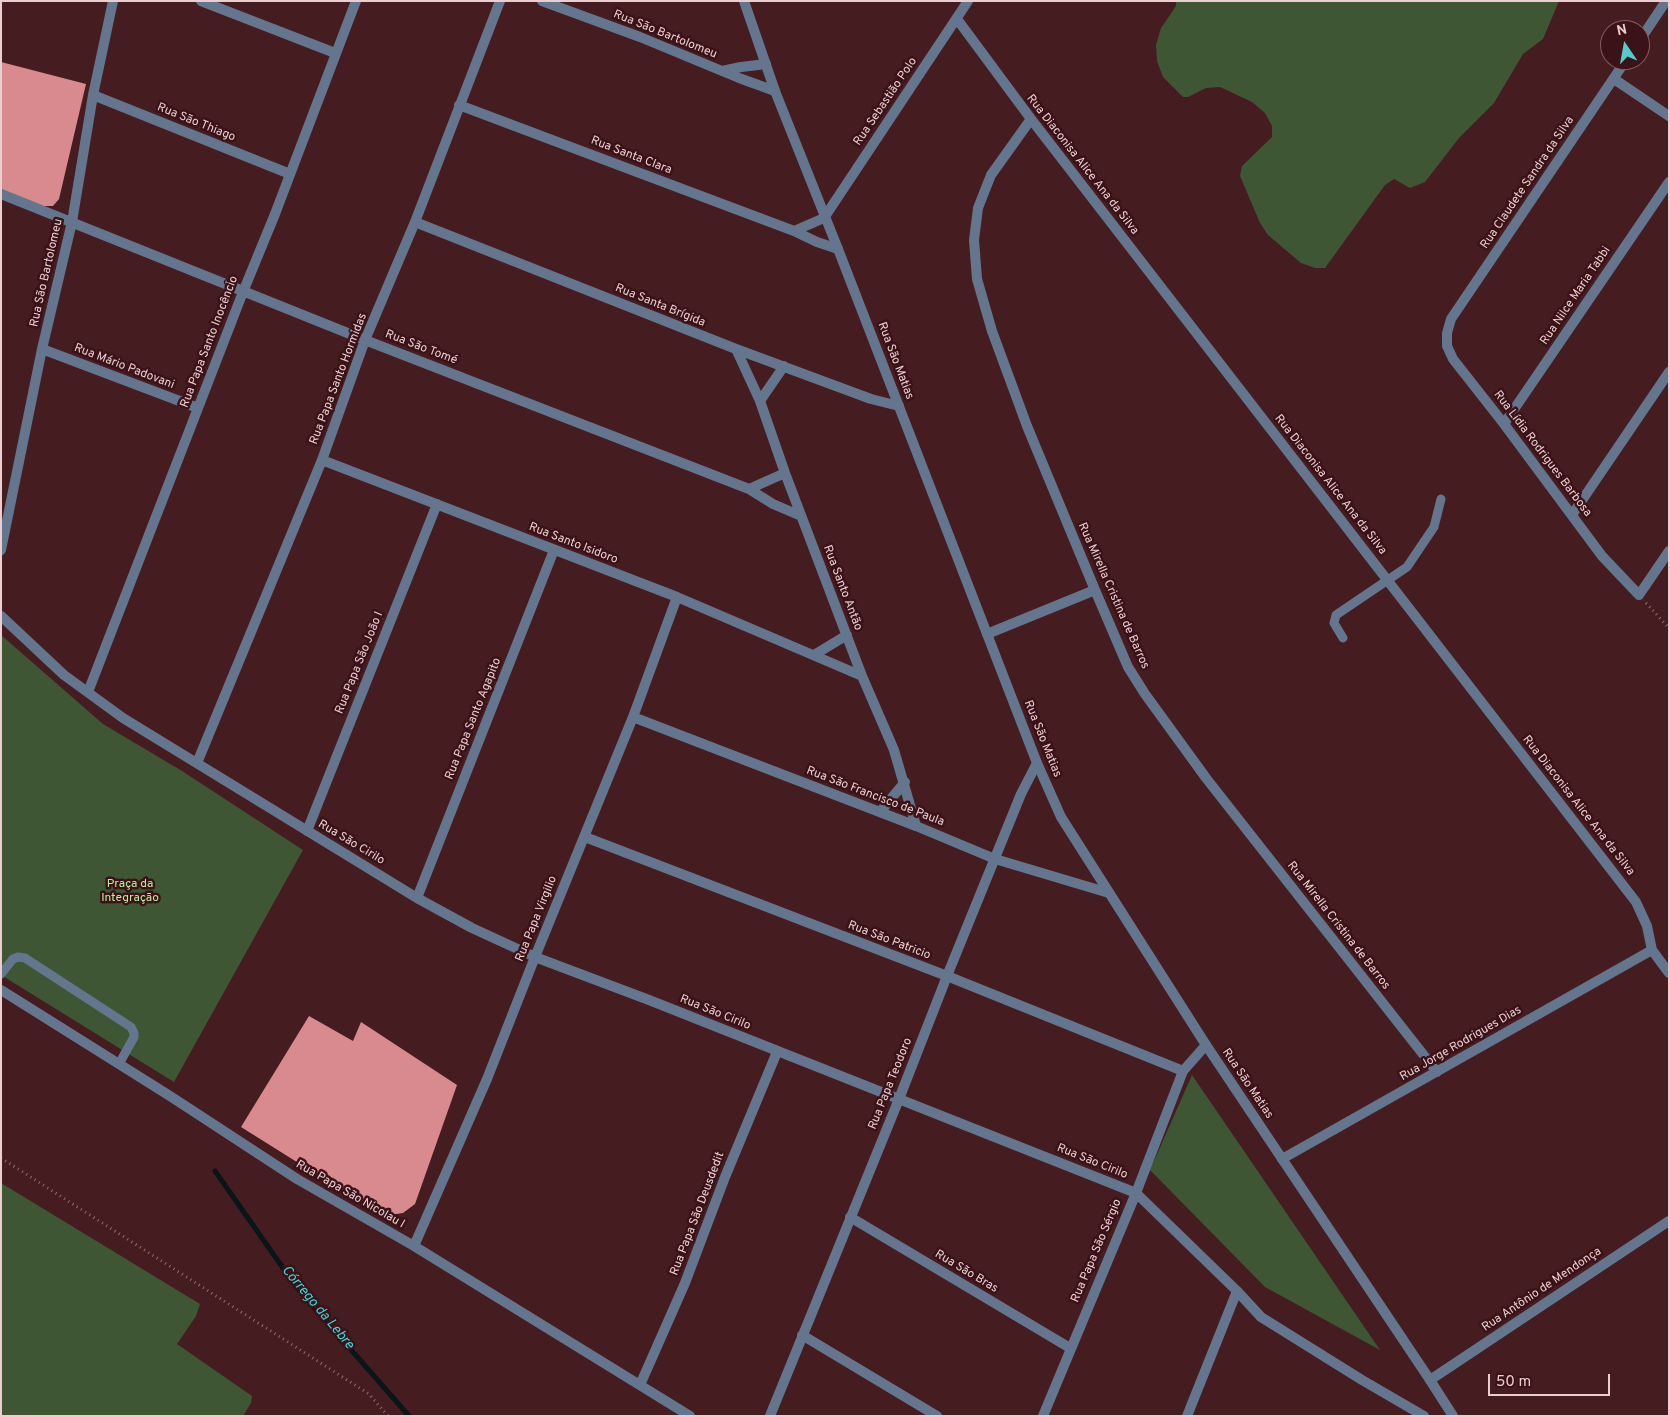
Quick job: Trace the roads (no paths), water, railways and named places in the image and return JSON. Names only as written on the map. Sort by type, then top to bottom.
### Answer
[{"type":"street","name":"Rua São Bartolomeu","points":[[1,550],[42,349],[72,222],[92,95],[113,1]]},
{"type":"street","points":[[201,1],[336,53]]},
{"type":"street","name":"Rua Papa Santo Inocêncio","points":[[88,692],[275,214],[356,1]]},
{"type":"street","name":"Rua Papa Santo Hormidas","points":[[197,763],[322,460],[365,340],[415,222],[500,1]]},
{"type":"street","name":"Rua São Bartolomeu","points":[[542,1],[640,37],[775,91]]},
{"type":"street","name":"Rua São Matias","points":[[744,1],[775,91],[824,218],[838,249],[1037,762],[1061,817],[1206,1046],[1453,1416]]},
{"type":"street","name":"Rua Sebastião Polo","points":[[824,218],[968,1]]},
{"type":"street","points":[[1650,25],[1666,1]]},
{"type":"street","name":"Rua Diaconisa Alice Ana da Silva","points":[[956,20],[1636,902],[1647,926],[1652,950],[1669,973]]},
{"type":"street","name":"Rua São Bartolomeu","points":[[722,71],[766,64]]},
{"type":"street","name":"Rua Claudete Sandra da Silva","points":[[1451,319],[1620,70]]},
{"type":"street","points":[[1614,79],[1669,116]]},
{"type":"street","name":"Rua São Thiago","points":[[92,95],[290,174]]},
{"type":"street","name":"Rua Santa Clara","points":[[459,105],[838,249]]},
{"type":"street","name":"Rua Mirella Cristina de Barros","points":[[1031,119],[991,175],[978,208],[974,240],[977,279],[992,331],[1027,426],[1095,590],[1128,667],[1145,694],[1206,778],[1437,1072]]},
{"type":"street","name":"Rua Nilce Maria Tabbi","points":[[1504,424],[1669,182]]},
{"type":"street","name":"Rua São Tomé","points":[[1,194],[243,292],[749,489],[773,504],[801,516]]},
{"type":"street","points":[[794,231],[824,218]]},
{"type":"street","name":"Rua Santa Brígida","points":[[415,222],[736,349],[871,399],[899,406]]},
{"type":"street","name":"Rua Lídia Rodrigues Barbosa","points":[[1451,319],[1447,333],[1447,346],[1453,360],[1504,424],[1602,556],[1640,595],[1669,551]]},
{"type":"street","name":"Rua Mário Padovani","points":[[42,349],[198,408]]},
{"type":"street","name":"Rua Santo Antão","points":[[736,349],[760,401],[785,473],[862,676],[894,750],[916,826]]},
{"type":"street","points":[[760,401],[784,366]]},
{"type":"street","points":[[1572,515],[1669,372]]},
{"type":"street","name":"Rua Santo Isidoro","points":[[322,460],[677,597],[862,676]]},
{"type":"street","points":[[749,489],[785,473]]},
{"type":"street","name":"Rua Papa São João I","points":[[307,830],[437,504]]},
{"type":"street","name":"Rua Papa Santo Agapito","points":[[417,898],[554,550]]},
{"type":"street","points":[[987,634],[1095,590]]},
{"type":"street","name":"Rua Papa Virgilio","points":[[414,1246],[487,1080],[534,958],[634,717],[677,597]]},
{"type":"street","name":"Rua São Cirilo","points":[[1,616],[64,675],[124,718],[417,898],[472,928],[534,958],[648,1000],[1136,1193],[1237,1291],[1261,1317],[1424,1416]]},
{"type":"street","points":[[814,655],[847,635]]},
{"type":"street","name":"Rua São Francisco de Paula","points":[[634,717],[916,826],[995,859],[1110,893]]},
{"type":"street","name":"Rua Papa Teodoro","points":[[770,1416],[899,1099],[946,976],[1021,794],[1037,762]]},
{"type":"street","points":[[880,812],[904,782]]},
{"type":"street","name":"Rua São Patricio","points":[[585,837],[946,976],[1183,1071]]},
{"type":"street","name":"Rua Jorge Rodrigues Dias","points":[[1282,1159],[1652,950]]},
{"type":"street","name":"Rua Papa São Nicolau I","points":[[1,990],[296,1179],[414,1246],[690,1416]]},
{"type":"street","name":"Rua Papa São Sérgio","points":[[1043,1416],[1136,1193],[1183,1071],[1206,1046]]},
{"type":"street","name":"Rua Papa São Deusdedit","points":[[640,1385],[685,1283],[725,1177],[777,1052]]},
{"type":"street","name":"Rua São Bras","points":[[850,1217],[1070,1348]]},
{"type":"street","name":"Rua Antônio de Mendonça","points":[[1430,1380],[1669,1221]]},
{"type":"street","points":[[1187,1416],[1237,1291]]},
{"type":"street","points":[[802,1335],[937,1416]]},
{"type":"lane","points":[[1344,638],[1334,623],[1336,615],[1407,567],[1434,527],[1441,499]]},
{"type":"lane","points":[[1,974],[12,959],[18,957],[25,958],[131,1027],[134,1037],[119,1064]]},
{"type":"waterway","name":"Córrego da Lebre","points":[[215,1171],[297,1288],[409,1416]]},
{"type":"park label","name":"Praça da Integração","points":[[130,892]]}]
